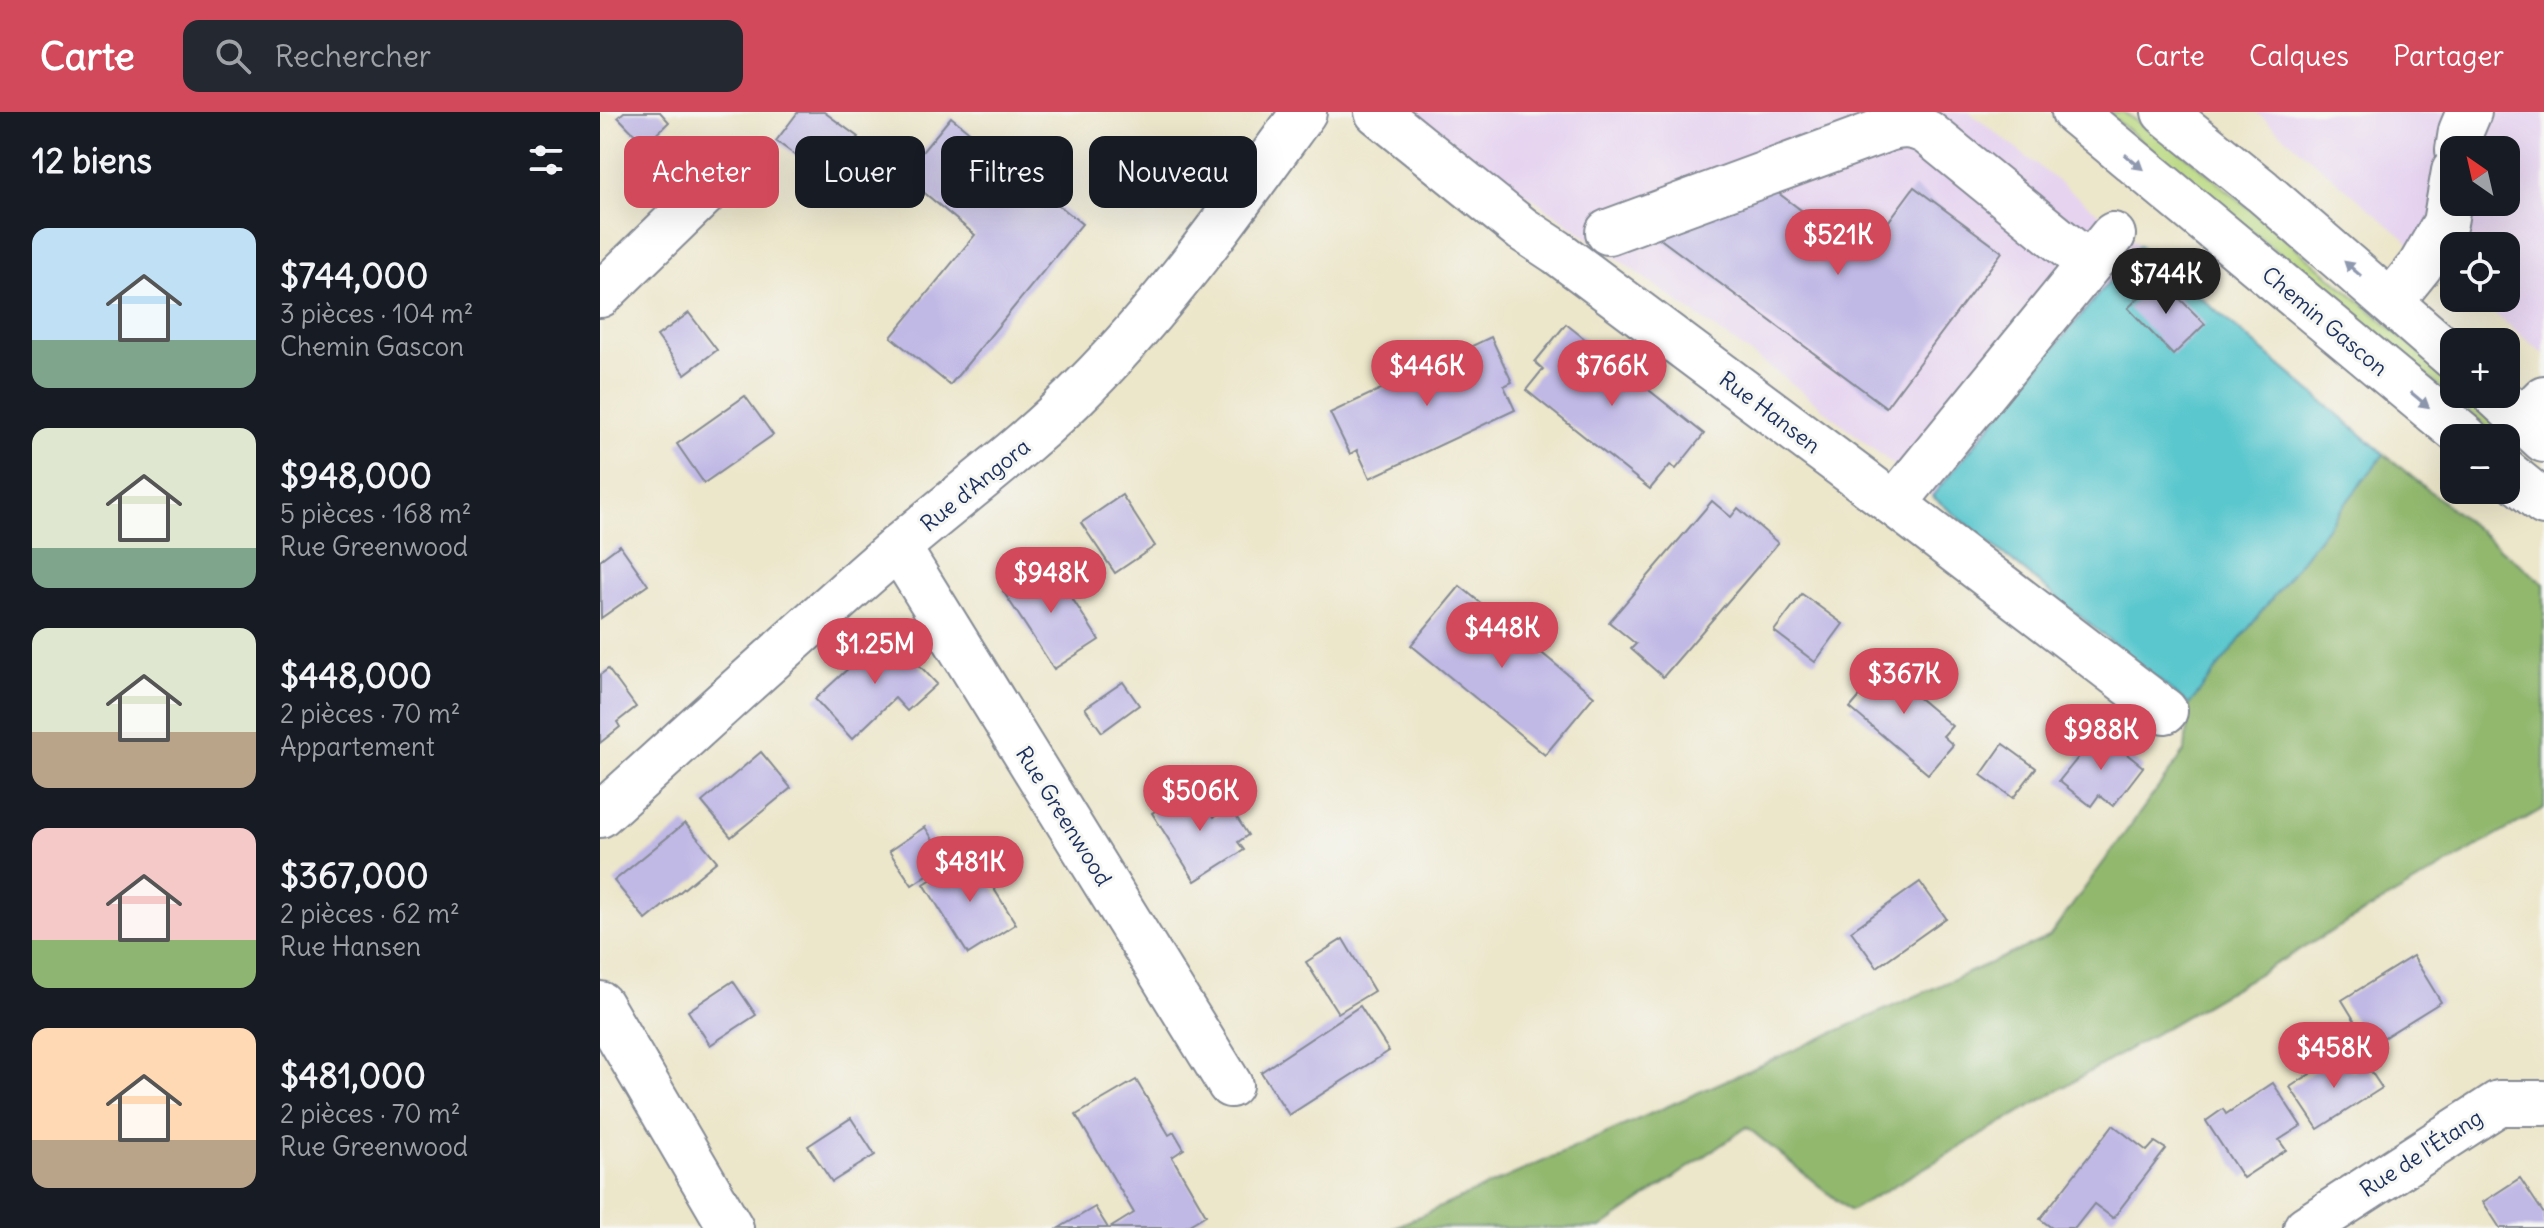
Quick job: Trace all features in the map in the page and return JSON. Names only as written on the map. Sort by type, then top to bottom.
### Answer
[{"type":"street","name":"Rue d'Angora","points":[[600,815],[898,547],[1018,451],[1085,387],[1196,260],[1304,112]]},
{"type":"street","name":"Rue Hansen","points":[[1377,112],[1522,229],[1894,504],[2165,711]]},
{"type":"street","name":"Chemin Gascon","points":[[2074,112],[2449,424]]},
{"type":"street","points":[[2164,112],[2262,191],[2440,346]]},
{"type":"street","points":[[2460,136],[2469,112]]},
{"type":"street","points":[[1608,232],[1894,127],[1936,123],[2101,250],[1894,504]]},
{"type":"street","points":[[600,295],[690,208]]},
{"type":"street","points":[[2391,302],[2420,266],[2446,216]]},
{"type":"street","points":[[2520,483],[2544,503]]},
{"type":"street","name":"Rue Greenwood","points":[[898,547],[1230,1085]]},
{"type":"street","points":[[600,1004],[731,1228]]},
{"type":"street","name":"Rue de l'Étang","points":[[2306,1228],[2499,1103],[2544,1103]]},
{"type":"shaded area","points":[[1412,112],[1969,112],[2139,245],[1932,496],[1790,382]]},
{"type":"shaded area","points":[[2256,112],[2544,112],[2544,354],[2520,335],[2520,328],[2512,328],[2492,312],[2520,312],[2520,232],[2440,232],[2440,269]]},
{"type":"green space","points":[[2106,112],[2123,112],[2189,158],[2440,372],[2440,388]]},
{"type":"green space","points":[[2464,408],[2479,408],[2497,424],[2483,424]]},
{"type":"green space","points":[[2384,454],[2440,500],[2440,504],[2446,504],[2544,584],[2544,808],[1850,1211],[1747,1127],[1601,1228],[1393,1228],[2049,937],[2185,751],[2189,705]]},
{"type":"water","points":[[2139,245],[2384,454],[2189,705],[1932,496]]},
{"type":"building","points":[[624,112],[660,112],[669,122],[654,136],[636,136],[618,117]]},
{"type":"building","points":[[798,112],[824,112],[857,136],[795,136],[795,155],[779,143],[779,137]]},
{"type":"building","points":[[951,117],[974,136],[941,136],[941,207],[925,193],[925,148]]},
{"type":"building","points":[[1762,181],[1863,256],[1914,187],[2002,252],[1886,407],[1639,223]]},
{"type":"building","points":[[943,208],[1062,208],[1082,224],[950,385],[891,337],[975,235]]},
{"type":"building","points":[[2159,278],[2205,324],[2173,355],[2128,308]]},
{"type":"building","points":[[689,313],[717,350],[685,374],[657,336]]},
{"type":"building","points":[[1566,324],[1704,434],[1676,469],[1670,465],[1650,489],[1526,390],[1543,369],[1535,362]]},
{"type":"building","points":[[1491,337],[1512,382],[1504,386],[1515,410],[1370,478],[1357,450],[1350,454],[1330,413]]},
{"type":"building","points":[[745,396],[773,435],[704,483],[677,444]]},
{"type":"building","points":[[1122,495],[1155,546],[1115,573],[1081,523]]},
{"type":"building","points":[[1712,501],[1731,517],[1738,508],[1778,543],[1663,677],[1631,649],[1636,644],[1609,622]]},
{"type":"building","points":[[620,545],[648,585],[601,618],[600,560]]},
{"type":"building","points":[[1048,561],[1099,640],[1054,669],[1003,591]]},
{"type":"building","points":[[1460,586],[1594,696],[1545,755],[1411,645]]},
{"type":"building","points":[[1802,594],[1843,624],[1815,662],[1774,631]]},
{"type":"building","points":[[888,632],[937,684],[907,711],[895,698],[852,739],[815,699]]},
{"type":"building","points":[[1893,658],[1923,683],[1914,694],[1952,726],[1943,736],[1953,745],[1928,774],[1850,708]]},
{"type":"building","points":[[608,669],[636,707],[617,722],[620,727],[600,743],[600,675]]},
{"type":"building","points":[[1123,682],[1139,705],[1102,732],[1085,708]]},
{"type":"building","points":[[2099,732],[2143,767],[2113,806],[2099,795],[2091,806],[2059,781]]},
{"type":"building","points":[[2003,744],[2036,768],[2013,798],[1981,775]]},
{"type":"building","points":[[761,752],[791,788],[731,837],[702,802]]},
{"type":"building","points":[[1194,786],[1214,817],[1230,807],[1248,835],[1238,842],[1244,850],[1195,881],[1152,813]]},
{"type":"building","points":[[685,823],[717,861],[646,920],[614,881]]},
{"type":"building","points":[[925,827],[947,862],[912,885],[889,851]]},
{"type":"building","points":[[972,854],[1016,924],[968,954],[924,884]]},
{"type":"building","points":[[1920,882],[1946,918],[1877,967],[1851,931]]},
{"type":"building","points":[[1343,939],[1374,991],[1338,1013],[1306,962]]},
{"type":"building","points":[[2413,956],[2441,1002],[2370,1046],[2342,1000]]},
{"type":"building","points":[[733,981],[756,1015],[710,1045],[688,1011]]},
{"type":"building","points":[[1360,1006],[1389,1051],[1289,1115],[1261,1072]]},
{"type":"building","points":[[2341,1054],[2352,1072],[2366,1064],[2382,1088],[2318,1129],[2290,1087]]},
{"type":"building","points":[[1136,1080],[1169,1135],[1174,1132],[1184,1149],[1172,1157],[1206,1215],[1184,1228],[1110,1228],[1134,1213],[1076,1115]]},
{"type":"building","points":[[2273,1083],[2301,1126],[2279,1140],[2286,1150],[2243,1178],[2206,1121],[2223,1109],[2226,1114]]},
{"type":"building","points":[[851,1118],[875,1155],[832,1182],[808,1146]]},
{"type":"building","points":[[2113,1125],[2147,1151],[2155,1142],[2166,1149],[2113,1218],[2094,1204],[2075,1228],[2052,1228],[2040,1219]]},
{"type":"building","points":[[2520,1178],[2544,1214],[2544,1228],[2500,1228],[2483,1202]]},
{"type":"building","points":[[1095,1207],[1108,1228],[1059,1228]]}]
